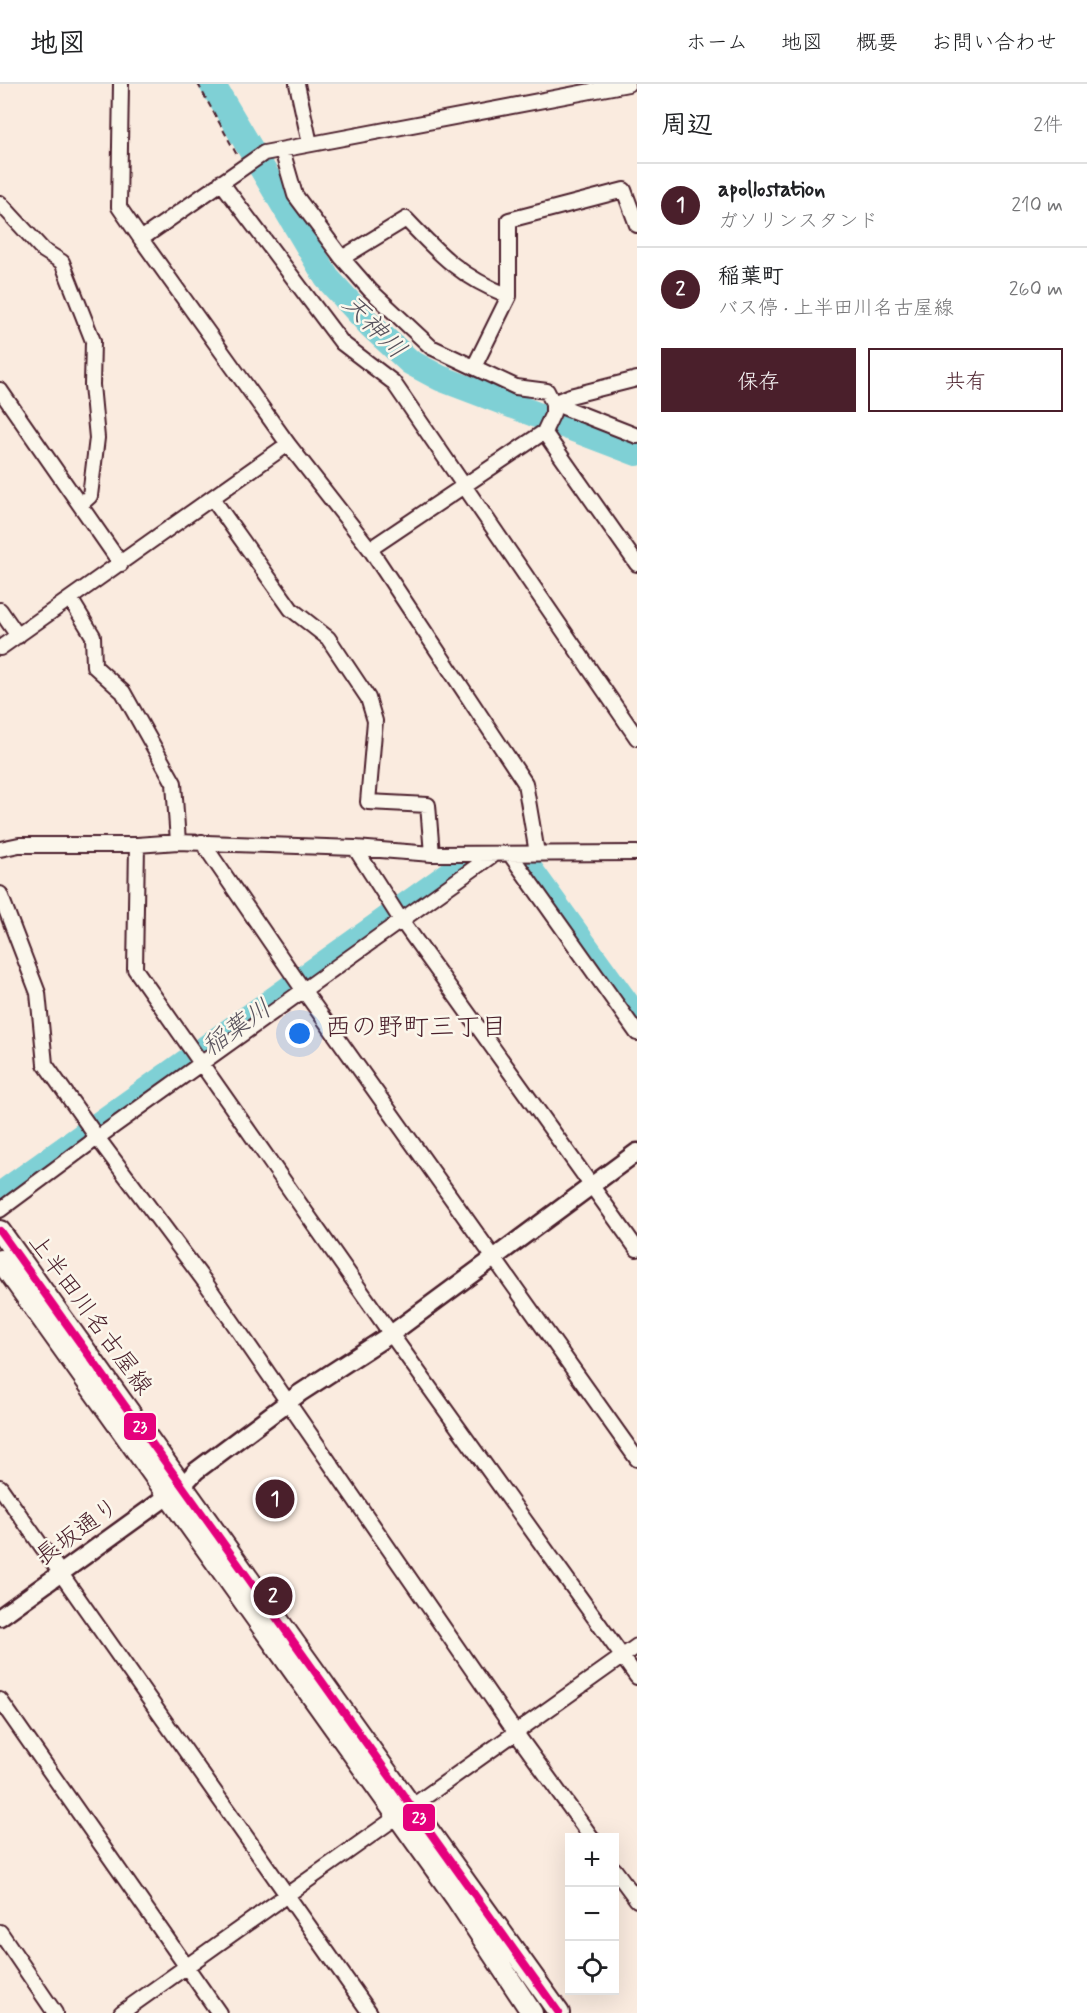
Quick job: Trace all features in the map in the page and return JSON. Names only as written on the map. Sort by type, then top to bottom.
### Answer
[{"type":"main road","name":"上半田川名古屋線","points":[[0,1231],[175,1490],[404,1811],[559,2013]]},
{"type":"main road","name":"上半田川名古屋線","points":[[0,1260],[175,1490]]},
{"type":"main road","name":"上半田川名古屋線","points":[[404,1811],[532,2013]]},
{"type":"street","points":[[121,84],[119,207],[288,444],[370,549],[525,783],[537,854]]},
{"type":"street","points":[[297,84],[310,144]]},
{"type":"street","points":[[141,239],[264,153],[628,84]]},
{"type":"street","points":[[282,150],[295,195],[342,258],[370,290],[431,347],[516,387],[547,391],[553,408]]},
{"type":"street","points":[[221,182],[342,343],[393,382],[637,738]]},
{"type":"street","points":[[474,367],[509,296],[509,220],[624,190],[637,225]]},
{"type":"street","points":[[0,203],[43,250],[63,262],[93,341],[92,385],[97,438],[90,496],[80,505]]},
{"type":"street","points":[[342,258],[406,219],[445,260],[479,284],[509,296]]},
{"type":"street","points":[[370,549],[544,431],[553,408],[570,396],[637,379]]},
{"type":"street","points":[[0,390],[121,564]]},
{"type":"street","points":[[553,408],[637,436]]},
{"type":"street","points":[[544,431],[637,564]]},
{"type":"street","points":[[0,648],[71,600],[288,444]]},
{"type":"street","points":[[212,498],[291,609],[328,638],[368,698],[375,722],[368,802],[428,805],[432,854]]},
{"type":"street","points":[[71,600],[93,636],[94,666],[123,692],[174,783],[178,842]]},
{"type":"street","points":[[0,610],[18,636]]},
{"type":"street","points":[[0,849],[19,845],[137,845],[202,842],[355,848],[432,854],[637,853]]},
{"type":"street","points":[[202,842],[303,990],[637,1459]]},
{"type":"street","points":[[137,845],[135,969],[391,1334],[637,1677]]},
{"type":"street","points":[[355,848],[398,915],[637,1249]]},
{"type":"street","points":[[0,1210],[96,1137],[303,990],[398,915],[494,854]]},
{"type":"street","points":[[510,854],[637,1032]]},
{"type":"street","points":[[0,894],[38,993],[45,1064],[96,1137],[205,1282],[286,1403],[588,1833]]},
{"type":"street","name":"長坂通り","points":[[0,1617],[175,1490],[196,1471],[286,1403],[391,1334],[637,1152]]},
{"type":"street","points":[[0,1487],[285,1896],[370,2013]]},
{"type":"street","points":[[121,2013],[637,1646]]},
{"type":"street","points":[[0,1700],[219,2013]]},
{"type":"street","points":[[619,1875],[637,1900]]},
{"type":"street","points":[[0,1932],[55,2013]]},
{"type":"path","points":[[198,84],[219,118],[244,167]]},
{"type":"waterway","name":"天神川","points":[[212,84],[327,278],[371,326],[410,362],[440,378],[637,453]]},
{"type":"waterway","name":"稲葉川","points":[[0,1195],[472,858]]},
{"type":"waterway","name":"稲葉川","points":[[524,861],[637,1018]]},
{"type":"transit line","name":"23","points":[[0,1231],[559,2013]]},
{"type":"place","name":"apollostation","points":[[275,1499]]},
{"type":"place","name":"稲葉町","points":[[273,1596]]},
{"type":"district","name":"西の野町三丁目","points":[[416,1026]]}]
